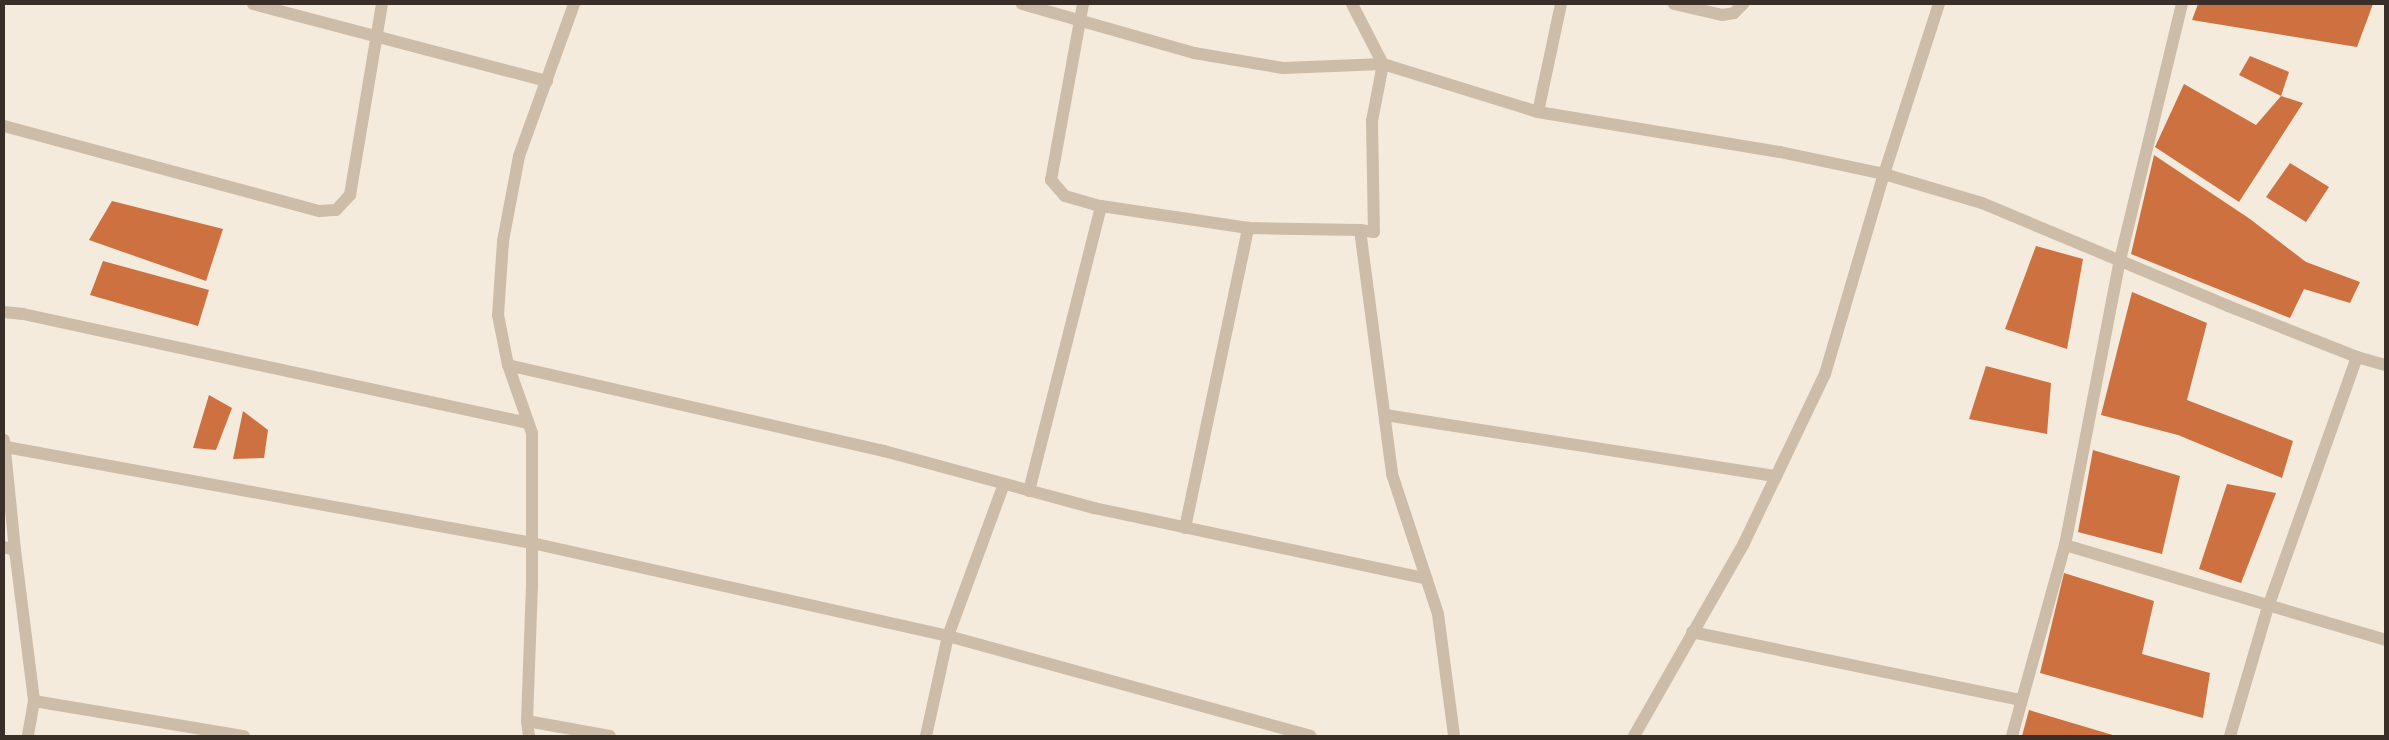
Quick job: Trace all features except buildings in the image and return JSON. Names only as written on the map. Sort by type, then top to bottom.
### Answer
[{"type":"street","points":[[253,4],[547,81]]},
{"type":"street","points":[[4,126],[320,211],[336,210],[350,196],[382,4]]},
{"type":"street","points":[[529,736],[527,721],[534,466],[532,433],[508,366],[498,315],[503,241],[519,156],[574,4]]},
{"type":"street","points":[[1022,4],[1194,53],[1283,68],[1383,64],[1538,112],[1780,152],[1884,174],[1982,203],[2357,357],[2385,365]]},
{"type":"street","points":[[1083,4],[1051,180],[1065,196],[1101,206],[1248,228],[1360,230],[1374,232],[1372,121],[1383,64],[1352,4]]},
{"type":"street","points":[[1538,112],[1561,4]]},
{"type":"street","points":[[1674,4],[1722,16],[1734,13],[1743,4]]},
{"type":"street","points":[[1634,736],[1744,543],[1825,374],[1884,174],[1939,4]]},
{"type":"street","points":[[2012,736],[2065,545],[2120,260],[2182,4]]},
{"type":"street","points":[[1029,491],[1101,206]]},
{"type":"street","points":[[1185,528],[1248,228]]},
{"type":"street","points":[[1360,230],[1392,474],[1438,614],[1454,736]]},
{"type":"street","points":[[4,312],[33,316],[528,423]]},
{"type":"street","points":[[2230,736],[2268,606],[2357,357]]},
{"type":"street","points":[[508,366],[884,451],[1094,508],[1427,579]]},
{"type":"street","points":[[1384,416],[1776,476]]},
{"type":"street","points":[[28,736],[34,701],[9,549],[5,443],[532,543],[948,636],[1310,736]]},
{"type":"street","points":[[926,736],[948,636],[1004,484]]},
{"type":"street","points":[[2065,545],[2385,640]]},
{"type":"street","points":[[1692,632],[2021,700]]},
{"type":"street","points":[[34,701],[244,736]]},
{"type":"street","points":[[527,721],[610,736]]}]
